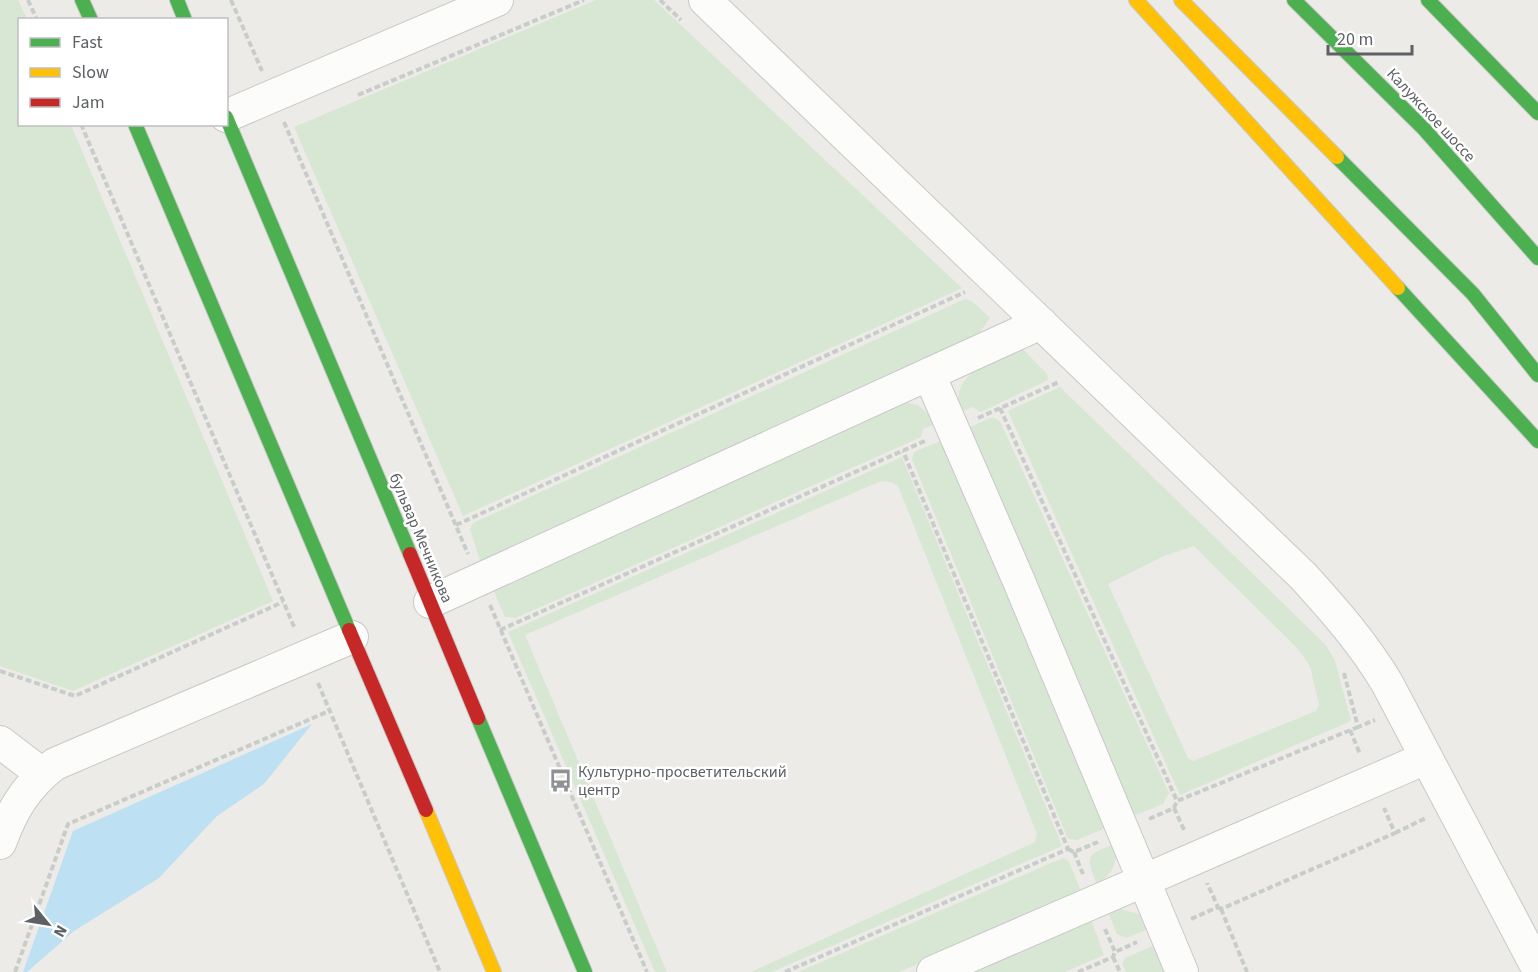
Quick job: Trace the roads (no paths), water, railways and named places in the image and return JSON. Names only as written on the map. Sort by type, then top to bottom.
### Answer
[{"type":"main road","points":[[82,0],[90,18]]},
{"type":"main road","points":[[177,0],[184,18]]},
{"type":"main road","points":[[1136,0],[1538,441]]},
{"type":"main road","points":[[1181,0],[1473,294],[1538,375]]},
{"type":"main road","name":"Калужское шоссе","points":[[1294,0],[1424,129],[1538,258]]},
{"type":"main road","points":[[1428,0],[1538,113]]},
{"type":"main road","name":"бульвар Мечникова","points":[[228,122],[585,972]]},
{"type":"main road","points":[[136,126],[494,972]]},
{"type":"street","points":[[228,116],[497,0]]},
{"type":"street","points":[[705,0],[1317,592],[1366,649],[1538,969]]},
{"type":"street","points":[[430,602],[1041,323]]},
{"type":"street","points":[[929,374],[1018,579],[1182,972]]},
{"type":"street","points":[[0,843],[17,802],[42,774],[72,755],[352,637]]},
{"type":"street","points":[[0,742],[42,774]]},
{"type":"street","points":[[933,972],[1425,758]]},
{"type":"water","points":[[312,724],[264,784],[217,816],[159,878],[74,931],[27,972],[23,972],[73,831]]},
{"type":"place","name":"Культурно-просветительский центр","points":[[560,781]]}]
